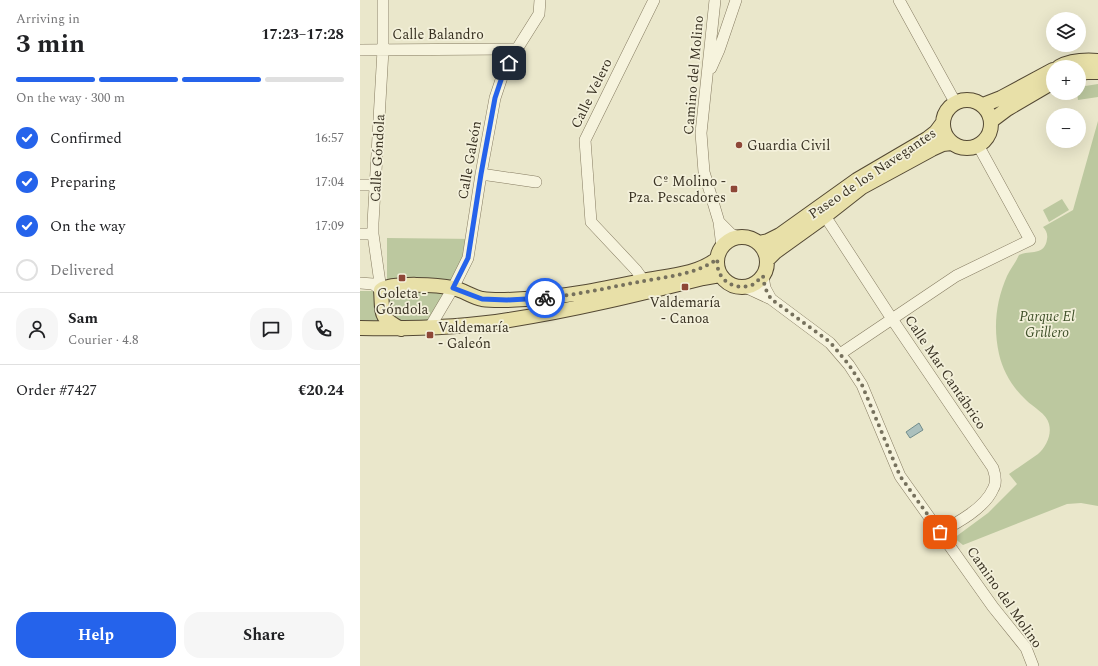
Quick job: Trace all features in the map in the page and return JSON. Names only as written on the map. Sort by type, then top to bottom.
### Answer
[{"type":"main road","points":[[1086,60],[1098,60]]},
{"type":"main road","points":[[1086,72],[1098,72]]},
{"type":"main road","points":[[983,105],[1001,98],[1046,74]]},
{"type":"main road","points":[[991,121],[1007,109],[1046,86]]},
{"type":"main road","points":[[962,100],[976,101],[983,105],[987,110],[991,121],[991,128],[984,141],[972,148],[965,148],[951,143],[946,138],[943,131],[942,124],[945,112],[955,102],[962,100]]},
{"type":"main road","name":"Paseo de los Navegantes","points":[[759,243],[768,241],[780,235],[857,180],[927,139],[936,132],[942,124]]},
{"type":"main road","name":"Paseo de los Navegantes","points":[[767,260],[774,252],[825,216],[862,187],[932,149],[943,144],[951,143]]},
{"type":"main road","points":[[378,284],[386,287],[412,285],[453,288],[482,299],[507,300],[546,298],[584,293],[681,274],[701,268],[710,264],[728,241],[737,237],[746,237],[759,243],[764,250],[767,260],[767,267],[763,276],[755,284],[745,287],[738,287],[730,284],[720,275],[719,253]]},
{"type":"main road","points":[[361,328],[430,328],[508,320],[548,314],[720,275]]},
{"type":"main road","name":"Calle Góndola","points":[[378,284],[382,314]]},
{"type":"main road","points":[[361,328],[376,322],[382,314],[388,322],[401,329]]},
{"type":"street","name":"Calle Góndola","points":[[378,284],[373,234],[383,50],[383,0]]},
{"type":"street","name":"Calle Galeón","points":[[430,328],[468,258],[495,98],[502,77],[517,49],[540,14],[540,0]]},
{"type":"street","name":"Calle Velero","points":[[642,281],[636,270],[590,222],[585,140],[654,0]]},
{"type":"street","name":"Camino del Molino","points":[[715,0],[700,133],[704,172],[720,222],[719,253]]},
{"type":"street","points":[[707,77],[719,50],[736,0]]},
{"type":"street","points":[[899,0],[955,102]]},
{"type":"street","name":"Calle Balandro","points":[[360,50],[517,49]]},
{"type":"street","points":[[840,354],[956,276],[1030,240],[978,145]]},
{"type":"street","points":[[481,174],[536,182]]},
{"type":"street","points":[[360,185],[375,185]]},
{"type":"street","name":"Calle Mar Cantábrico","points":[[825,216],[892,319],[993,468],[995,476],[994,488],[986,500],[964,518],[940,532]]},
{"type":"street","name":"Camino del Molino","points":[[720,222],[737,237]]},
{"type":"street","points":[[360,234],[373,234]]},
{"type":"street","points":[[763,276],[765,288],[771,299]]},
{"type":"street","points":[[360,283],[378,284]]},
{"type":"street","name":"Camino del Molino","points":[[745,287],[771,299],[830,342],[849,365],[862,385],[900,476],[994,607],[1026,648],[1033,666]]},
{"type":"green space","points":[[1098,84],[1098,97],[1086,99],[1086,86]]},
{"type":"green space","name":"Parque El Grillero","points":[[1098,121],[1098,506],[1081,503],[1067,504],[963,545],[954,538],[988,513],[1017,484],[1009,474],[1038,454],[1044,448],[1049,436],[1050,428],[1046,417],[1017,390],[1003,367],[999,354],[996,334],[998,305],[1003,285],[1019,255],[1036,252],[1043,248],[1046,244],[1047,235],[1043,227],[1073,210]]},
{"type":"green space","points":[[1062,199],[1069,210],[1049,222],[1043,210]]},
{"type":"green space","points":[[387,238],[476,239],[427,325],[360,323],[360,291],[387,291]]},
{"type":"shaded area","points":[[919,423],[923,430],[910,438],[906,432]]},
{"type":"way so far","points":[[545,298],[584,293],[681,274],[701,268],[717,259],[718,270],[723,279],[738,287],[745,287],[755,284],[763,276],[765,288],[771,299],[830,342],[849,365],[862,385],[900,476],[940,532]]},
{"type":"place","name":"Guardia Civil","points":[[739,145]]},
{"type":"place","name":"Cº Molino - Pza. Pescadores","points":[[734,189]]},
{"type":"place","name":"Goleta - Góndola","points":[[402,278]]},
{"type":"place","name":"Valdemaría - Canoa","points":[[685,287]]},
{"type":"place","name":"Valdemaría - Galeón","points":[[430,335]]},
{"type":"route","points":[[509,63],[502,77],[495,98],[468,258],[453,288],[482,299],[507,300],[545,298]]}]
